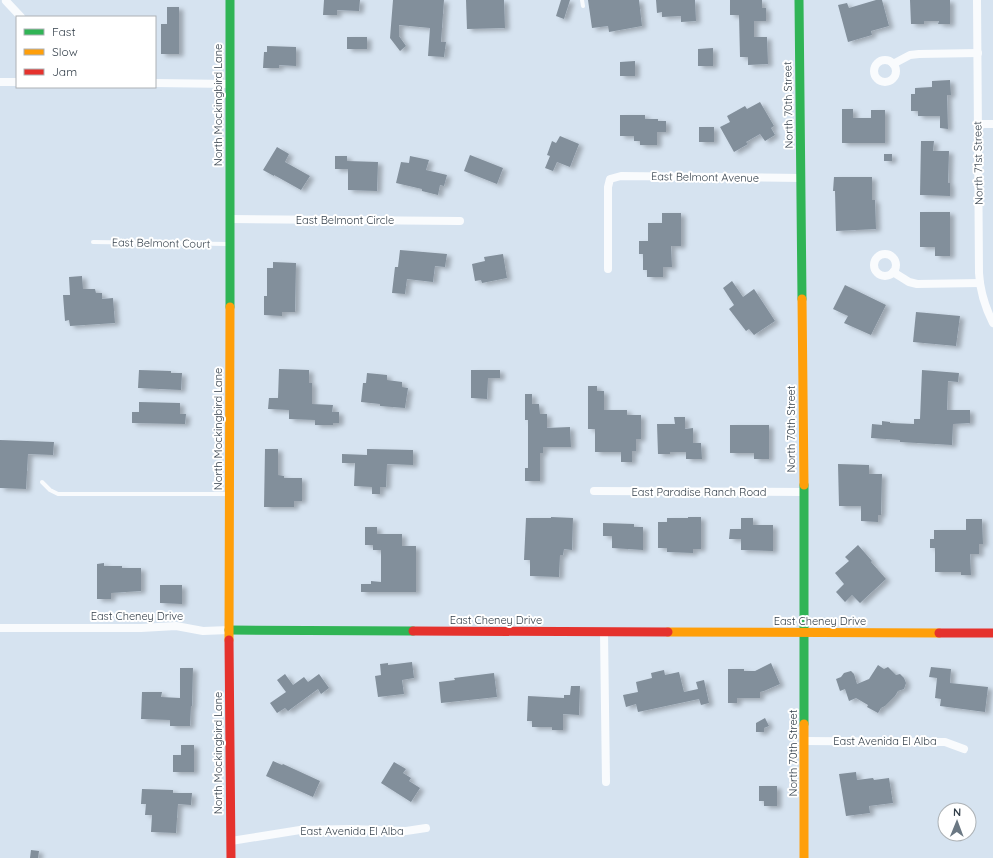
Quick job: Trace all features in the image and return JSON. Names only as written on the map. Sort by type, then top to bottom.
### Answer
[{"type":"street","points":[[6,0],[20,16]]},
{"type":"street","name":"North Mockingbird Lane","points":[[230,0],[229,630],[231,858]]},
{"type":"street","name":"North 70th Street","points":[[799,0],[804,492],[804,858]]},
{"type":"street","name":"North 71st Street","points":[[977,0],[980,283],[987,312],[993,323]]},
{"type":"street","points":[[893,64],[910,55],[978,53]]},
{"type":"street","points":[[0,82],[16,82]]},
{"type":"street","points":[[156,84],[230,84]]},
{"type":"street","points":[[978,124],[993,124]]},
{"type":"street","name":"East Belmont Avenue","points":[[608,269],[608,187],[610,179],[621,176],[801,178]]},
{"type":"street","name":"East Belmont Circle","points":[[230,219],[460,221]]},
{"type":"street","points":[[893,272],[909,282],[917,284],[980,283]]},
{"type":"street","name":"East Paradise Ranch Road","points":[[594,491],[804,492]]},
{"type":"street","name":"East Cheney Drive","points":[[0,628],[141,628],[176,626],[204,631],[993,633]]},
{"type":"street","points":[[604,632],[606,782]]},
{"type":"street","name":"East Avenida El Alba","points":[[805,741],[945,742],[964,749]]},
{"type":"street","name":"East Avenida El Alba","points":[[231,841],[300,830],[351,829],[406,832],[426,828]]},
{"type":"lane","points":[[582,0],[583,6]]},
{"type":"lane","name":"East Belmont Court","points":[[93,242],[230,244]]},
{"type":"lane","points":[[42,482],[50,490],[58,494],[230,494]]},
{"type":"building","points":[[324,0],[360,0],[359,11],[337,10],[337,15],[323,15]]},
{"type":"building","points":[[393,0],[444,0],[441,42],[446,42],[444,57],[428,56],[430,28],[399,25],[399,36],[406,46],[400,51],[390,38]]},
{"type":"building","points":[[466,0],[504,0],[505,28],[467,29]]},
{"type":"building","points":[[561,0],[570,0],[564,19],[556,16]]},
{"type":"building","points":[[588,0],[639,0],[642,26],[609,32],[608,26],[592,28]]},
{"type":"building","points":[[656,0],[695,0],[696,21],[681,22],[681,16],[662,17],[662,12],[657,13]]},
{"type":"building","points":[[730,0],[762,0],[762,8],[766,8],[766,21],[754,21],[754,37],[767,37],[768,64],[748,65],[748,57],[740,57],[739,15],[730,15]]},
{"type":"building","points":[[876,0],[882,0],[889,26],[871,31],[872,35],[848,42],[838,5],[847,3],[849,8]]},
{"type":"building","points":[[910,0],[950,0],[950,24],[938,24],[939,21],[924,21],[924,24],[911,24]]},
{"type":"building","points":[[167,7],[179,7],[179,54],[161,54],[161,24],[167,24]]},
{"type":"building","points":[[347,37],[367,37],[367,49],[347,49]]},
{"type":"building","points":[[267,46],[296,47],[296,66],[279,65],[279,68],[263,68],[264,52],[267,52]]},
{"type":"building","points":[[713,48],[713,66],[698,66],[698,49]]},
{"type":"building","points":[[635,61],[635,76],[620,76],[620,62]]},
{"type":"building","points":[[950,80],[951,95],[947,95],[948,129],[940,128],[940,116],[918,116],[918,111],[911,111],[911,94],[915,94],[915,88],[932,87],[932,81]]},
{"type":"building","points":[[760,102],[774,126],[771,128],[775,135],[765,141],[760,134],[746,142],[748,144],[734,152],[720,127],[730,122],[727,116],[745,106],[747,109]]},
{"type":"building","points":[[842,109],[853,109],[853,118],[871,118],[871,110],[885,110],[885,143],[842,143]]},
{"type":"building","points":[[620,115],[645,115],[645,119],[658,119],[658,121],[666,121],[666,132],[657,132],[657,145],[640,145],[640,141],[634,141],[634,136],[620,136]]},
{"type":"building","points":[[699,127],[714,127],[714,142],[699,142]]},
{"type":"building","points":[[560,136],[579,144],[570,167],[557,162],[553,171],[545,168],[550,156],[547,155],[552,141],[556,143]]},
{"type":"building","points":[[921,141],[934,141],[933,151],[949,151],[948,183],[950,183],[950,196],[920,195]]},
{"type":"building","points":[[277,147],[289,154],[285,162],[310,176],[301,190],[263,170]]},
{"type":"building","points":[[884,154],[892,154],[892,161],[884,161]]},
{"type":"building","points":[[470,155],[503,168],[497,184],[464,171]]},
{"type":"building","points":[[335,156],[347,156],[347,161],[378,162],[377,191],[348,190],[348,169],[335,169]]},
{"type":"building","points":[[410,156],[429,160],[426,170],[447,175],[444,186],[440,185],[438,195],[422,191],[422,189],[396,183],[401,162],[409,163]]},
{"type":"building","points":[[834,177],[872,177],[872,200],[875,200],[876,229],[836,231],[835,191],[833,191]]},
{"type":"building","points":[[920,212],[950,212],[950,256],[935,256],[935,247],[920,247]]},
{"type":"building","points":[[662,213],[681,213],[681,246],[671,246],[672,267],[663,267],[663,277],[647,277],[647,270],[643,270],[643,254],[639,254],[639,241],[648,241],[648,223],[662,223]]},
{"type":"building","points":[[400,250],[447,254],[445,267],[435,266],[433,282],[407,279],[405,294],[392,293],[395,267],[398,267]]},
{"type":"building","points":[[503,254],[507,278],[482,283],[481,280],[475,281],[472,264],[485,261],[484,257]]},
{"type":"building","points":[[273,262],[296,263],[295,312],[282,312],[282,316],[264,315],[264,296],[267,296],[267,268],[273,268]]},
{"type":"building","points":[[82,276],[83,289],[95,289],[96,293],[102,293],[102,299],[113,298],[115,323],[70,326],[69,320],[65,321],[63,295],[70,295],[69,277]]},
{"type":"building","points":[[732,281],[743,297],[754,289],[775,321],[754,335],[749,329],[746,331],[729,309],[734,305],[723,288]]},
{"type":"building","points":[[845,285],[886,305],[871,335],[844,323],[848,316],[833,309]]},
{"type":"building","points":[[916,312],[960,316],[956,346],[913,342]]},
{"type":"building","points":[[279,369],[309,370],[309,383],[312,383],[312,404],[333,405],[332,412],[339,412],[339,423],[333,423],[333,425],[315,425],[315,420],[289,419],[289,410],[268,409],[269,398],[278,398]]},
{"type":"building","points":[[139,370],[171,371],[171,373],[182,373],[181,390],[138,388]]},
{"type":"building","points":[[471,370],[500,370],[500,378],[488,378],[487,399],[471,398]]},
{"type":"building","points":[[922,370],[959,373],[958,382],[948,381],[947,410],[970,410],[970,423],[953,424],[952,445],[900,442],[900,440],[871,438],[872,424],[882,425],[882,421],[890,423],[914,424],[914,419],[920,419]]},
{"type":"building","points":[[367,373],[387,375],[387,380],[402,382],[402,387],[408,388],[405,408],[380,406],[380,404],[361,402],[363,383],[366,383]]},
{"type":"building","points":[[588,386],[597,386],[597,391],[604,391],[604,410],[627,410],[627,415],[641,415],[641,439],[636,439],[636,451],[632,451],[632,462],[621,462],[621,452],[595,452],[595,429],[588,429]]},
{"type":"building","points":[[525,394],[532,394],[532,404],[539,404],[540,414],[547,414],[547,428],[570,427],[571,447],[543,447],[543,453],[540,453],[540,481],[525,481],[525,468],[528,468],[528,420],[525,420]]},
{"type":"building","points":[[139,402],[180,403],[180,414],[186,414],[185,424],[132,423],[132,412],[139,412]]},
{"type":"building","points":[[674,417],[685,417],[685,429],[693,428],[693,443],[701,443],[702,459],[686,459],[686,452],[658,454],[657,424],[675,424]]},
{"type":"building","points":[[730,425],[769,425],[769,459],[754,459],[754,453],[730,453]]},
{"type":"building","points":[[0,440],[54,442],[53,455],[28,454],[26,489],[0,488]]},
{"type":"building","points":[[265,449],[278,449],[278,475],[284,476],[284,478],[302,478],[302,501],[294,501],[294,507],[264,507]]},
{"type":"building","points":[[367,449],[413,450],[413,465],[387,464],[386,487],[380,487],[380,494],[372,494],[372,487],[354,486],[355,463],[342,463],[342,454],[367,455]]},
{"type":"building","points":[[838,464],[869,465],[869,474],[882,474],[881,515],[878,515],[878,522],[861,521],[861,506],[839,506]]},
{"type":"building","points":[[701,517],[701,549],[693,549],[693,553],[667,552],[667,548],[658,548],[658,522],[667,522],[667,518]]},
{"type":"building","points":[[526,518],[573,518],[572,550],[564,549],[563,555],[560,555],[559,577],[530,576],[530,560],[524,560]]},
{"type":"building","points":[[741,518],[753,518],[753,525],[773,525],[773,551],[741,550],[741,539],[729,539],[730,529],[741,529]]},
{"type":"building","points":[[966,519],[982,519],[983,544],[979,544],[979,554],[970,554],[971,575],[961,575],[961,572],[935,572],[935,548],[930,548],[930,539],[934,539],[934,530],[966,530]]},
{"type":"building","points":[[603,523],[634,524],[634,527],[643,527],[643,550],[612,548],[612,536],[603,536]]},
{"type":"building","points":[[365,527],[377,527],[377,534],[402,534],[402,546],[416,546],[416,592],[361,592],[361,584],[371,584],[371,581],[381,582],[381,550],[373,550],[373,545],[365,545]]},
{"type":"building","points":[[858,545],[886,579],[860,603],[852,595],[845,602],[836,592],[844,584],[835,573],[849,561],[845,557]]},
{"type":"building","points":[[104,563],[104,566],[141,568],[141,591],[111,593],[111,599],[97,599],[97,564]]},
{"type":"building","points":[[160,585],[182,585],[182,604],[160,603]]},
{"type":"building","points":[[412,662],[414,678],[402,680],[404,694],[378,697],[375,676],[381,675],[380,664],[388,663],[388,665]]},
{"type":"building","points":[[771,663],[780,684],[760,692],[760,698],[737,698],[737,703],[728,703],[728,669],[755,671]]},
{"type":"building","points":[[878,665],[884,669],[888,667],[896,675],[900,674],[906,683],[904,689],[898,691],[878,713],[867,707],[868,705],[856,698],[849,701],[845,689],[840,691],[836,679],[841,677],[844,673],[851,671],[854,674],[857,684],[869,679]]},
{"type":"building","points":[[931,667],[951,669],[950,683],[988,687],[985,712],[940,706],[941,699],[935,698],[937,678],[929,677]]},
{"type":"building","points":[[180,668],[193,668],[190,726],[170,726],[170,720],[141,719],[142,692],[162,692],[161,697],[180,698]]},
{"type":"building","points":[[664,670],[665,675],[679,672],[684,692],[698,689],[696,682],[704,680],[709,703],[701,705],[699,699],[638,712],[636,704],[626,707],[623,695],[638,692],[636,682],[652,678],[651,673]]},
{"type":"building","points":[[494,673],[497,697],[441,703],[439,682],[455,680],[454,678]]},
{"type":"building","points":[[285,674],[293,685],[304,677],[308,682],[319,674],[329,688],[321,694],[318,689],[288,711],[285,708],[277,713],[270,703],[286,692],[277,680]]},
{"type":"building","points":[[571,686],[580,686],[579,715],[563,714],[563,730],[552,730],[552,727],[532,727],[532,721],[527,721],[528,696],[564,698],[564,695],[570,695]]},
{"type":"building","points":[[765,718],[769,726],[764,728],[764,732],[756,732],[756,723]]},
{"type":"building","points":[[181,745],[194,745],[194,772],[173,772],[173,755],[181,755]]},
{"type":"building","points":[[273,761],[320,781],[313,797],[266,776]]},
{"type":"building","points":[[394,762],[406,769],[403,773],[411,778],[409,781],[420,788],[411,802],[381,783]]},
{"type":"building","points":[[856,772],[857,780],[889,778],[893,803],[869,806],[870,813],[846,816],[839,774]]},
{"type":"building","points":[[759,786],[777,786],[777,806],[764,806],[764,801],[759,801]]},
{"type":"building","points":[[142,789],[173,790],[173,793],[192,793],[191,805],[178,804],[176,833],[151,832],[152,815],[145,815],[146,804],[141,804]]},
{"type":"building","points":[[31,850],[39,851],[38,858],[30,858]]},
{"type":"traffic: fast","points":[[230,0],[230,307]]},
{"type":"traffic: fast","points":[[799,0],[802,299]]},
{"type":"traffic: fast","points":[[804,485],[804,724]]},
{"type":"traffic: fast","points":[[229,630],[413,631]]},
{"type":"traffic: slow","points":[[802,299],[804,485]]},
{"type":"traffic: slow","points":[[229,640],[230,307]]},
{"type":"traffic: slow","points":[[668,632],[939,633]]},
{"type":"traffic: slow","points":[[804,724],[804,858]]},
{"type":"traffic: jam","points":[[413,631],[668,632]]},
{"type":"traffic: jam","points":[[939,633],[993,633]]},
{"type":"traffic: jam","points":[[229,640],[231,858]]}]
